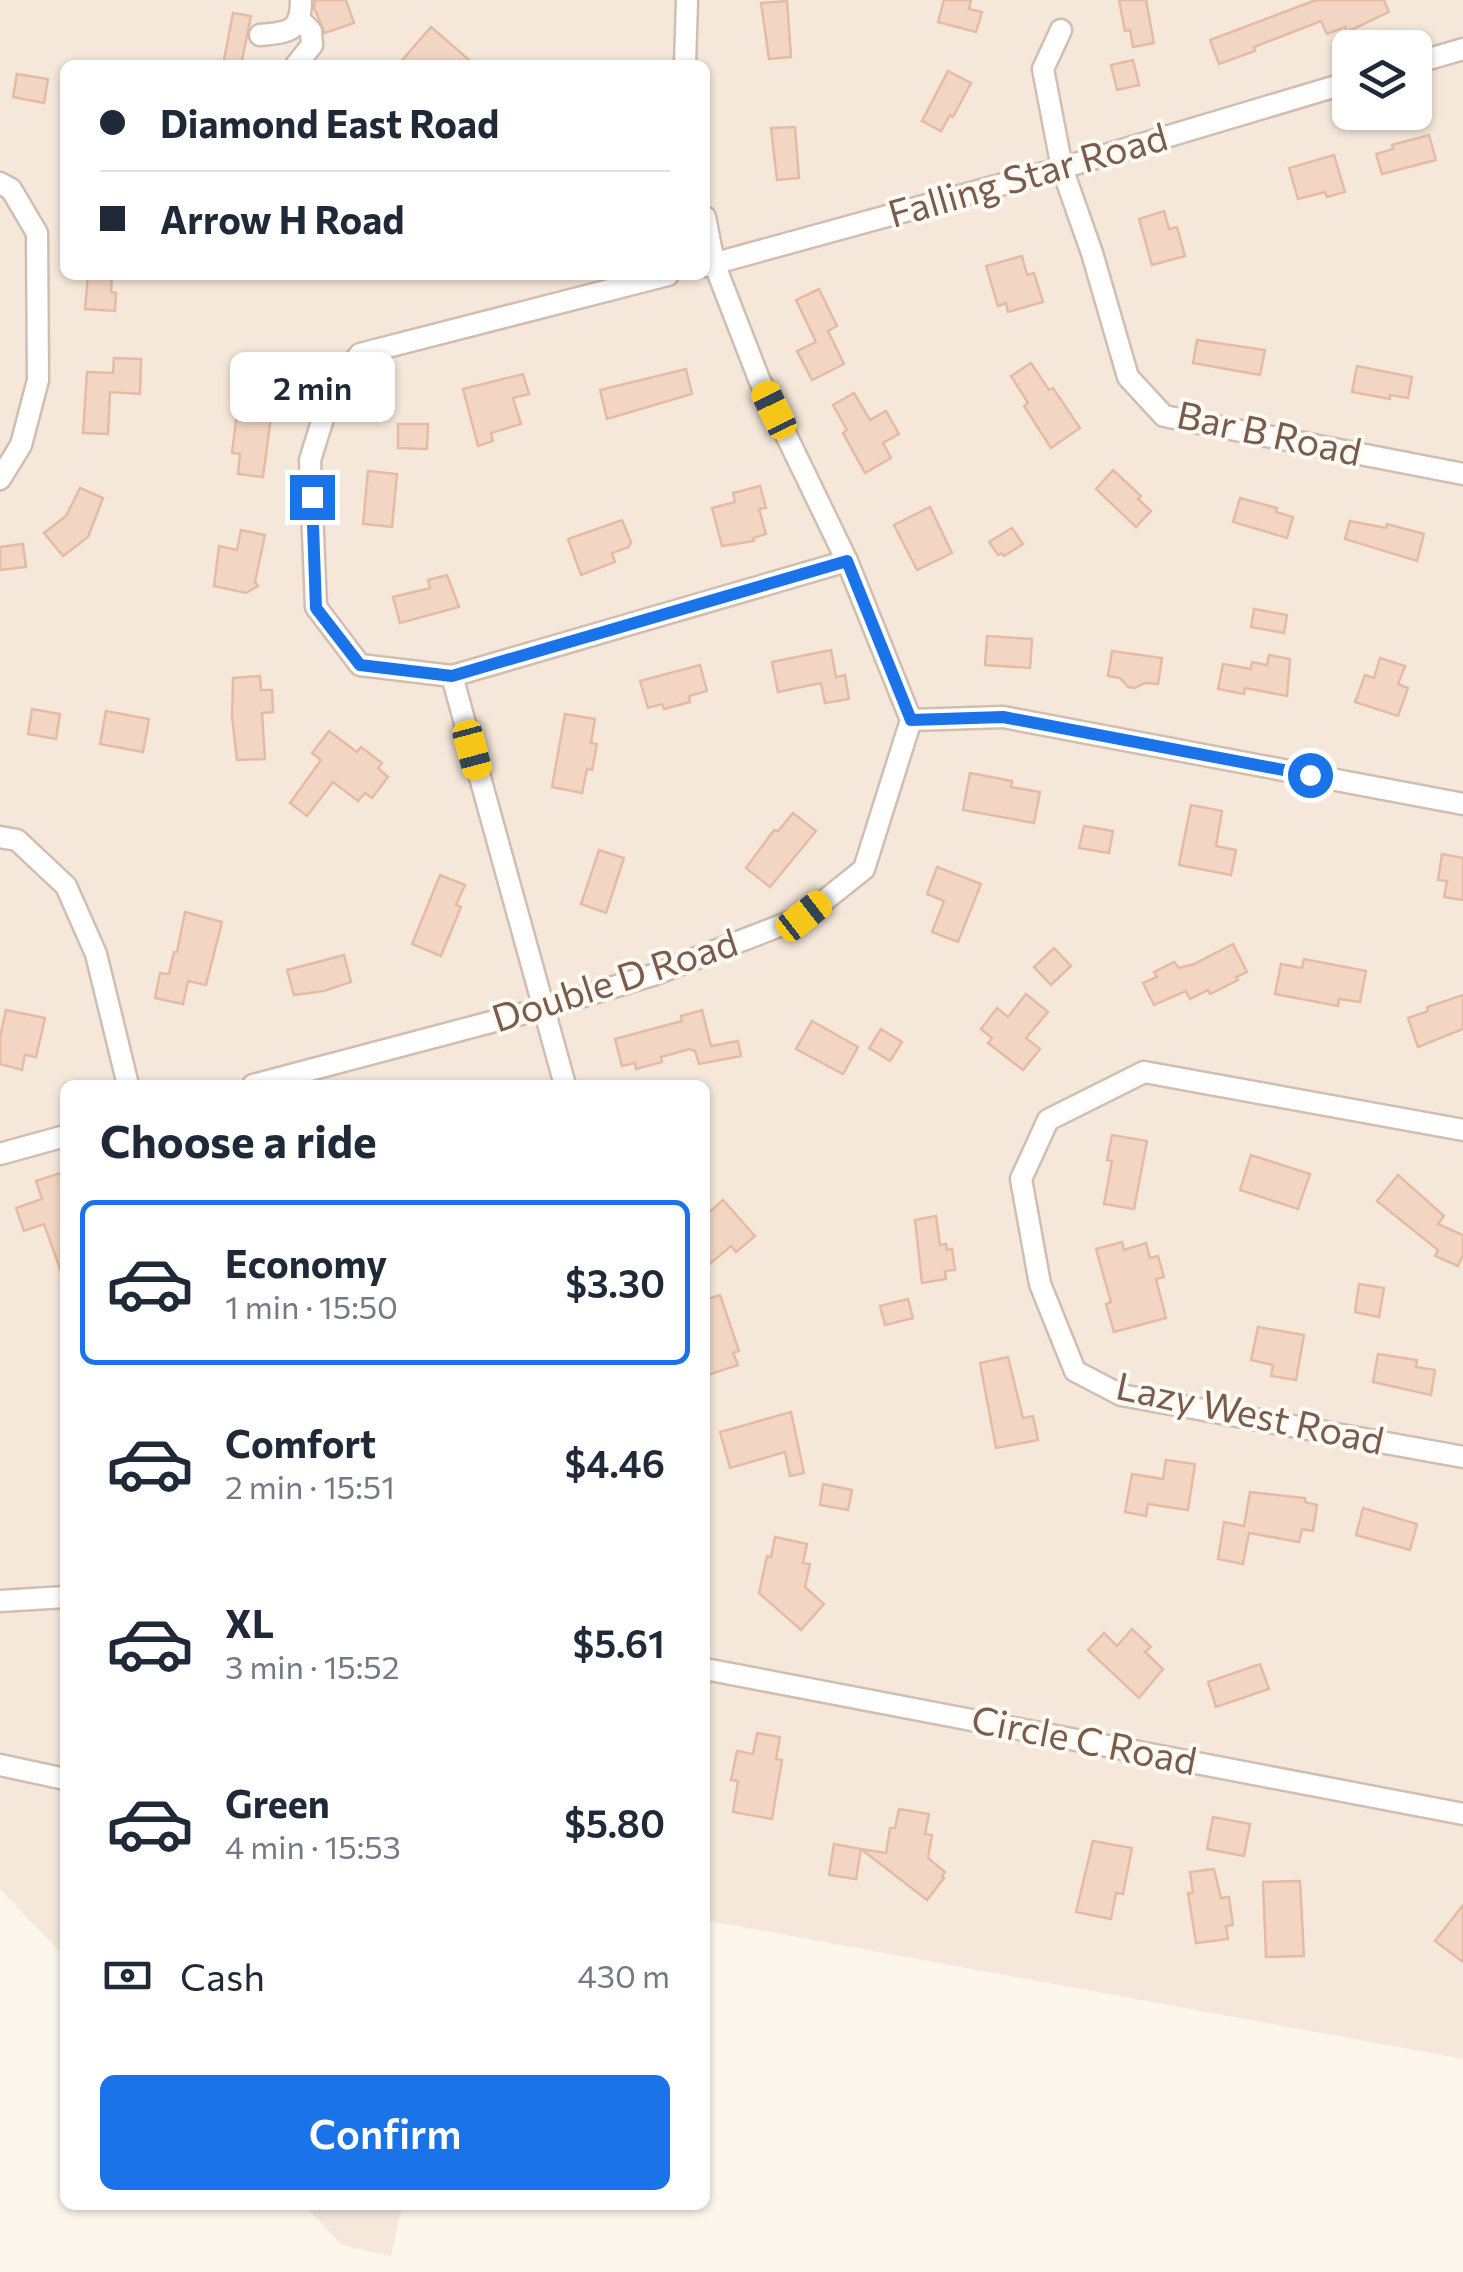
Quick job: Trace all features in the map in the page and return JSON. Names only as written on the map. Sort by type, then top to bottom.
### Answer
[{"type":"street","points":[[685,60],[687,0]]},
{"type":"street","points":[[260,34],[282,33],[300,10],[311,32],[312,46],[300,60]]},
{"type":"street","name":"Bar B Road","points":[[1061,30],[1044,69],[1062,168],[1092,253],[1128,377],[1164,416],[1463,474]]},
{"type":"street","points":[[1432,58],[1463,49]]},
{"type":"street","name":"Falling Star Road","points":[[710,264],[1062,168],[1332,87]]},
{"type":"street","points":[[0,184],[10,189],[37,234],[38,380],[21,446],[0,480]]},
{"type":"street","points":[[710,264],[759,379],[847,561],[911,720],[1003,717],[1463,804]]},
{"type":"street","points":[[649,280],[360,354],[332,393],[310,460],[316,608],[360,665],[452,676],[847,561]]},
{"type":"street","points":[[452,676],[565,1080]]},
{"type":"street","name":"Double D Road","points":[[272,1080],[653,975],[804,916],[864,869],[911,720]]},
{"type":"street","points":[[0,837],[17,840],[66,886],[96,954],[127,1080]]},
{"type":"street","name":"Lazy West Road","points":[[1463,1130],[1144,1072],[1048,1120],[1021,1179],[1040,1284],[1075,1371],[1121,1395],[1463,1457]]},
{"type":"street","points":[[0,1154],[60,1137]]},
{"type":"street","points":[[0,1601],[60,1597]]},
{"type":"street","name":"Circle C Road","points":[[710,1670],[1463,1814]]},
{"type":"street","points":[[0,1766],[60,1778]]},
{"type":"shaded area","points":[[0,0],[1463,0],[1463,2059],[710,1921],[710,1080],[60,1080],[60,1952],[0,1889]]},
{"type":"shaded area","points":[[309,2210],[401,2210],[391,2256],[342,2245]]},
{"type":"building","points":[[315,0],[346,0],[354,23],[325,33],[314,8]]},
{"type":"building","points":[[944,0],[971,0],[969,9],[982,12],[976,32],[938,22]]},
{"type":"building","points":[[1119,0],[1146,0],[1154,43],[1133,47],[1130,30],[1125,31]]},
{"type":"building","points":[[1316,0],[1384,0],[1389,12],[1351,30],[1345,27],[1327,34],[1321,21],[1219,64],[1210,40]]},
{"type":"building","points":[[787,1],[791,57],[769,59],[761,3]]},
{"type":"building","points":[[233,13],[251,16],[242,60],[224,60]]},
{"type":"building","points":[[431,27],[469,60],[402,60]]},
{"type":"building","points":[[1133,60],[1139,85],[1117,90],[1111,65]]},
{"type":"building","points":[[948,71],[971,83],[941,131],[922,121]]},
{"type":"building","points":[[17,74],[48,79],[44,103],[13,97]]},
{"type":"building","points":[[795,127],[799,178],[777,180],[771,128]]},
{"type":"building","points":[[1429,135],[1436,160],[1382,174],[1376,154],[1393,149],[1392,145]]},
{"type":"building","points":[[1334,155],[1345,192],[1298,199],[1289,168]]},
{"type":"building","points":[[1164,211],[1169,229],[1177,227],[1185,256],[1152,265],[1139,219]]},
{"type":"building","points":[[1022,256],[1027,275],[1034,273],[1043,302],[1008,312],[1006,303],[998,306],[986,266]]},
{"type":"building","points":[[88,280],[112,280],[115,311],[85,309]]},
{"type":"building","points":[[819,289],[837,326],[828,331],[844,364],[812,380],[797,351],[816,342],[796,300]]},
{"type":"building","points":[[1197,340],[1265,350],[1260,375],[1193,363]]},
{"type":"building","points":[[114,358],[141,359],[140,394],[110,392],[108,434],[83,433],[87,372],[113,373]]},
{"type":"building","points":[[1031,363],[1080,428],[1051,448],[1024,406],[1028,403],[1011,376]]},
{"type":"building","points":[[1357,366],[1412,377],[1408,398],[1352,392]]},
{"type":"building","points":[[686,369],[692,394],[607,419],[600,390]]},
{"type":"building","points":[[523,374],[529,394],[513,398],[521,424],[491,433],[493,441],[478,446],[463,389]]},
{"type":"building","points":[[240,389],[274,394],[263,477],[238,474],[240,454],[232,453]]},
{"type":"building","points":[[854,393],[870,420],[886,411],[899,434],[883,443],[891,458],[865,473],[833,405]]},
{"type":"building","points":[[398,424],[428,424],[427,449],[398,448]]},
{"type":"building","points":[[1113,470],[1151,511],[1136,527],[1096,489]]},
{"type":"building","points":[[368,471],[397,474],[392,527],[363,524]]},
{"type":"building","points":[[760,486],[766,508],[759,509],[766,534],[753,538],[754,541],[722,546],[712,508],[735,502],[733,493]]},
{"type":"building","points":[[80,488],[103,498],[88,537],[63,556],[44,533],[66,516]]},
{"type":"building","points":[[1240,498],[1277,508],[1276,512],[1293,517],[1287,538],[1233,522]]},
{"type":"building","points":[[930,507],[952,553],[917,570],[894,525]]},
{"type":"building","points":[[622,520],[631,542],[629,547],[612,553],[615,562],[581,575],[568,539]]},
{"type":"building","points":[[1350,521],[1386,528],[1387,524],[1424,534],[1417,561],[1345,539]]},
{"type":"building","points":[[1012,528],[1023,544],[1004,556],[998,555],[989,542]]},
{"type":"building","points":[[241,530],[265,535],[255,582],[258,586],[246,593],[214,586],[219,546],[237,550]]},
{"type":"building","points":[[23,544],[26,567],[0,570],[0,547]]},
{"type":"building","points":[[447,575],[459,607],[400,623],[393,597],[430,588],[428,580]]},
{"type":"building","points":[[1254,609],[1287,615],[1284,633],[1251,627]]},
{"type":"building","points":[[987,636],[1032,639],[1030,668],[985,665]]},
{"type":"building","points":[[831,650],[836,677],[845,675],[849,699],[825,703],[821,683],[778,692],[772,662]]},
{"type":"building","points":[[1112,651],[1162,658],[1158,684],[1128,687],[1120,678],[1108,676]]},
{"type":"building","points":[[1269,655],[1290,659],[1287,696],[1245,688],[1244,694],[1218,689],[1223,664],[1251,669],[1252,662],[1267,665]]},
{"type":"building","points":[[1380,658],[1405,666],[1398,684],[1408,688],[1398,716],[1355,702],[1365,675],[1374,678]]},
{"type":"building","points":[[700,665],[707,691],[689,696],[690,702],[664,709],[662,704],[648,708],[640,681]]},
{"type":"building","points":[[260,676],[261,690],[272,690],[273,712],[262,713],[265,759],[237,760],[233,678]]},
{"type":"building","points":[[32,709],[60,714],[56,739],[28,734]]},
{"type":"building","points":[[106,711],[149,719],[143,752],[100,744]]},
{"type":"building","points":[[565,714],[595,719],[591,743],[597,744],[582,793],[552,787]]},
{"type":"building","points":[[329,731],[357,752],[361,747],[382,763],[378,768],[388,777],[372,798],[365,793],[358,801],[333,782],[307,816],[290,803],[321,760],[312,753]]},
{"type":"building","points":[[970,773],[1012,781],[1011,787],[1040,792],[1034,823],[963,810]]},
{"type":"building","points":[[1191,805],[1222,811],[1216,846],[1236,850],[1231,875],[1179,865]]},
{"type":"building","points":[[793,813],[816,831],[770,887],[746,868],[774,830],[778,831]]},
{"type":"building","points":[[1084,826],[1113,831],[1109,853],[1079,848]]},
{"type":"building","points":[[599,850],[624,858],[606,913],[581,904]]},
{"type":"building","points":[[1442,854],[1463,858],[1463,900],[1444,897],[1447,881],[1438,880]]},
{"type":"building","points":[[937,867],[981,884],[958,942],[932,932],[944,901],[927,894]]},
{"type":"building","points":[[440,875],[465,885],[456,905],[461,907],[441,956],[412,944]]},
{"type":"building","points":[[185,912],[222,922],[206,985],[188,981],[183,1004],[155,998],[160,973],[169,974],[177,952]]},
{"type":"building","points":[[1233,944],[1247,972],[1236,977],[1238,980],[1210,994],[1208,990],[1190,999],[1186,991],[1154,1005],[1143,983],[1157,977],[1154,972],[1174,962],[1179,968],[1194,964]]},
{"type":"building","points":[[1054,948],[1071,966],[1051,985],[1034,967]]},
{"type":"building","points":[[344,955],[351,982],[294,995],[287,970]]},
{"type":"building","points":[[1304,959],[1366,971],[1360,1002],[1339,999],[1338,1006],[1275,994],[1281,964],[1302,968]]},
{"type":"building","points":[[1026,994],[1048,1012],[1026,1038],[1040,1049],[1023,1070],[988,1043],[992,1038],[981,1029],[997,1008],[1008,1017]]},
{"type":"building","points":[[1463,995],[1463,1029],[1418,1047],[1408,1018]]},
{"type":"building","points":[[6,1010],[45,1018],[36,1057],[25,1055],[22,1070],[0,1064]]},
{"type":"building","points":[[702,1010],[711,1046],[738,1041],[741,1056],[699,1064],[695,1051],[690,1049],[636,1069],[635,1063],[622,1066],[615,1039],[682,1021],[681,1016]]},
{"type":"building","points":[[812,1021],[858,1047],[843,1074],[796,1049]]},
{"type":"building","points":[[881,1029],[902,1042],[890,1061],[869,1048]]},
{"type":"building","points":[[1112,1135],[1147,1141],[1134,1209],[1104,1204]]},
{"type":"building","points":[[1251,1155],[1310,1174],[1298,1209],[1240,1190]]},
{"type":"building","points":[[60,1173],[60,1269],[44,1224],[24,1231],[16,1208],[42,1199],[36,1181]]},
{"type":"building","points":[[1398,1175],[1444,1216],[1438,1224],[1463,1235],[1463,1255],[1458,1266],[1435,1256],[1438,1250],[1377,1201]]},
{"type":"building","points":[[723,1200],[755,1236],[736,1252],[731,1246],[710,1264],[710,1212]]},
{"type":"building","points":[[936,1216],[940,1245],[952,1249],[955,1270],[945,1271],[946,1279],[922,1283],[915,1220]]},
{"type":"building","points":[[1122,1242],[1124,1250],[1146,1243],[1150,1258],[1158,1256],[1164,1277],[1156,1279],[1166,1318],[1114,1332],[1106,1304],[1111,1302],[1096,1249]]},
{"type":"building","points":[[1359,1284],[1384,1288],[1379,1317],[1355,1312]]},
{"type":"building","points":[[720,1295],[739,1351],[733,1353],[738,1365],[710,1374],[710,1298]]},
{"type":"building","points":[[908,1299],[913,1318],[885,1325],[880,1306]]},
{"type":"building","points":[[1258,1327],[1304,1335],[1296,1380],[1271,1376],[1273,1365],[1251,1360]]},
{"type":"building","points":[[1378,1354],[1417,1360],[1416,1367],[1435,1370],[1431,1395],[1373,1382]]},
{"type":"building","points":[[1008,1357],[1023,1418],[1033,1416],[1038,1440],[996,1448],[980,1363]]},
{"type":"building","points":[[791,1412],[804,1473],[790,1476],[785,1452],[730,1468],[720,1432]]},
{"type":"building","points":[[1166,1460],[1195,1464],[1188,1510],[1148,1504],[1146,1516],[1125,1512],[1132,1474],[1163,1479]]},
{"type":"building","points":[[823,1484],[852,1490],[848,1510],[820,1505]]},
{"type":"building","points":[[1250,1492],[1305,1498],[1305,1502],[1317,1505],[1313,1531],[1302,1529],[1299,1542],[1249,1533],[1243,1564],[1218,1559],[1224,1522],[1244,1526]]},
{"type":"building","points":[[1363,1508],[1417,1524],[1410,1550],[1356,1535]]},
{"type":"building","points":[[775,1537],[807,1544],[803,1563],[810,1564],[805,1587],[824,1604],[801,1630],[759,1593]]},
{"type":"building","points":[[1132,1629],[1151,1647],[1145,1652],[1163,1669],[1139,1698],[1088,1650],[1104,1633],[1117,1646]]},
{"type":"building","points":[[1260,1664],[1269,1689],[1216,1707],[1208,1682]]},
{"type":"building","points":[[757,1733],[780,1737],[776,1759],[782,1760],[772,1819],[733,1812],[738,1781],[731,1780],[737,1751],[753,1754]]},
{"type":"building","points":[[899,1809],[929,1814],[925,1834],[932,1835],[928,1858],[945,1872],[927,1900],[861,1849],[886,1853],[890,1828],[895,1828]]},
{"type":"building","points":[[1213,1817],[1250,1824],[1244,1856],[1207,1849]]},
{"type":"building","points":[[1093,1841],[1132,1848],[1123,1894],[1116,1893],[1111,1919],[1076,1912]]},
{"type":"building","points":[[834,1844],[861,1849],[856,1879],[829,1875]]},
{"type":"building","points":[[1214,1869],[1221,1898],[1229,1897],[1233,1925],[1226,1926],[1228,1939],[1196,1943],[1188,1893],[1193,1893],[1190,1872]]},
{"type":"building","points":[[1300,1881],[1304,1956],[1266,1957],[1263,1882]]},
{"type":"building","points":[[1463,1905],[1463,1962],[1435,1941]]},
{"type":"route","points":[[312,497],[316,608],[360,665],[452,676],[847,561],[911,720],[1003,717],[1310,775]]}]
